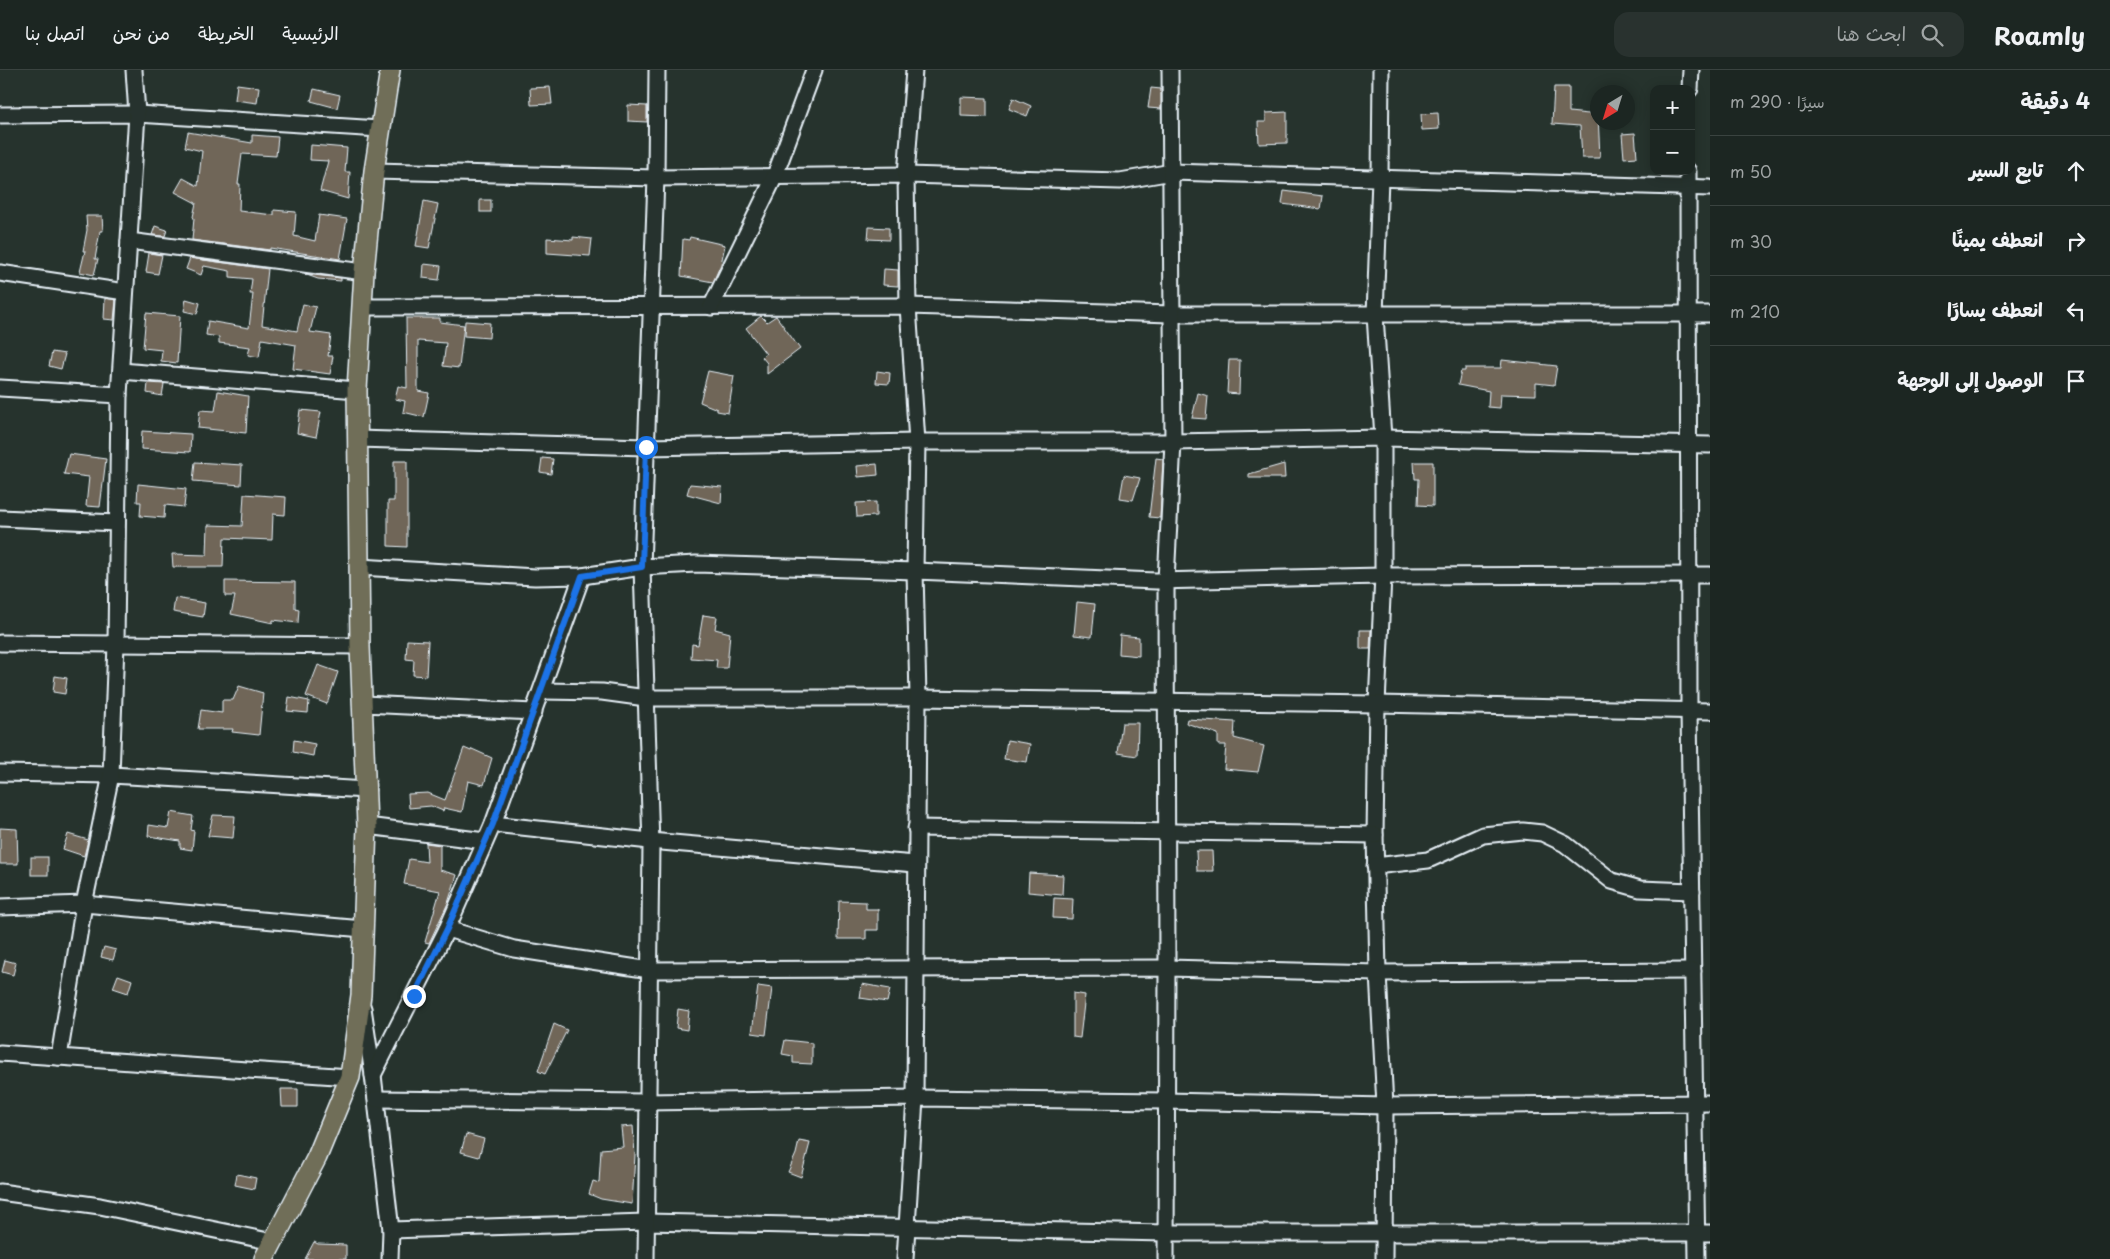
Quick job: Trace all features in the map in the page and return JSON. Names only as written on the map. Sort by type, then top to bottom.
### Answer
[{"type":"main road","points":[[264,1259],[317,1157],[350,1077],[361,995],[367,826],[364,704],[360,646],[357,390],[361,307],[374,171],[390,70]]},
{"type":"street","points":[[59,1057],[84,904],[111,775],[116,644],[119,395],[137,114],[134,70]]},
{"type":"street","points":[[646,1259],[646,1102],[650,970],[650,841],[642,567],[656,178],[657,70]]},
{"type":"street","points":[[711,307],[774,178],[814,70]]},
{"type":"street","points":[[905,1259],[915,1098],[916,970],[915,864],[918,698],[915,570],[917,442],[908,306],[906,175],[914,70]]},
{"type":"street","points":[[1166,1259],[1166,581],[1173,442],[1170,70]]},
{"type":"street","points":[[1381,70],[1380,178],[1375,315],[1383,438],[1383,576],[1377,704],[1375,866],[1385,1106],[1384,1259]]},
{"type":"street","points":[[1690,85],[1691,70]]},
{"type":"street","points":[[0,115],[137,114],[380,129]]},
{"type":"street","points":[[374,171],[656,178],[906,175],[1120,181],[1172,172],[1710,188]]},
{"type":"street","points":[[1688,175],[1690,444],[1689,711],[1693,971],[1703,1103],[1703,1232],[1697,1259]]},
{"type":"street","points":[[129,241],[364,272]]},
{"type":"street","points":[[0,273],[125,292]]},
{"type":"street","points":[[361,307],[652,308],[908,306],[1171,314],[1710,314]]},
{"type":"street","points":[[121,371],[357,390]]},
{"type":"street","points":[[0,388],[119,395]]},
{"type":"street","points":[[357,439],[646,447],[917,442],[1173,442],[1383,438],[1710,444]]},
{"type":"street","points":[[0,518],[117,523]]},
{"type":"street","points":[[359,567],[535,577],[582,576],[642,567],[696,564],[915,570],[1166,581],[1383,576],[1710,575]]},
{"type":"street","points":[[373,1076],[447,929],[493,824],[542,692],[582,576]]},
{"type":"street","points":[[0,643],[360,646]]},
{"type":"street","points":[[542,692],[602,692],[646,698],[918,698],[1377,704],[1710,711]]},
{"type":"street","points":[[364,704],[534,712]]},
{"type":"street","points":[[0,773],[111,775],[366,790]]},
{"type":"street","points":[[493,824],[650,841],[915,864]]},
{"type":"street","points":[[367,826],[485,841]]},
{"type":"street","points":[[916,828],[1375,836]]},
{"type":"street","points":[[1375,866],[1428,860],[1483,835],[1523,831],[1542,833],[1565,844],[1612,881],[1640,889],[1692,891]]},
{"type":"street","points":[[0,907],[84,904],[363,929]]},
{"type":"street","points":[[447,929],[514,949],[650,970],[1167,968],[1378,973],[1693,971]]},
{"type":"street","points":[[361,995],[376,1099],[390,1230],[390,1259]]},
{"type":"street","points":[[0,1053],[350,1077]]},
{"type":"street","points":[[376,1099],[646,1102],[915,1098],[1385,1106],[1703,1103]]},
{"type":"street","points":[[0,1192],[100,1206],[273,1242]]},
{"type":"street","points":[[390,1230],[646,1222],[1166,1233],[1703,1232]]},
{"type":"building","points":[[237,84],[259,87],[257,103],[235,100]]},
{"type":"building","points":[[550,87],[552,104],[531,105],[530,88]]},
{"type":"building","points":[[1554,87],[1569,87],[1569,112],[1590,114],[1590,130],[1599,130],[1600,158],[1582,158],[1580,126],[1552,124]]},
{"type":"building","points":[[1151,88],[1161,89],[1161,109],[1148,108]]},
{"type":"building","points":[[314,89],[340,95],[337,108],[311,101]]},
{"type":"building","points":[[961,97],[987,98],[987,117],[961,116]]},
{"type":"building","points":[[1013,98],[1031,106],[1027,116],[1009,109]]},
{"type":"building","points":[[628,105],[647,106],[647,122],[628,121]]},
{"type":"building","points":[[1287,112],[1287,143],[1259,144],[1258,122],[1266,122],[1266,113]]},
{"type":"building","points":[[1438,113],[1439,129],[1422,130],[1421,114]]},
{"type":"building","points":[[188,132],[252,143],[252,135],[278,137],[276,156],[242,154],[238,184],[240,184],[239,211],[274,215],[274,210],[296,212],[294,236],[315,241],[319,215],[347,219],[340,259],[270,248],[270,250],[192,240],[196,203],[175,192],[183,178],[198,186],[202,151],[185,147]]},
{"type":"building","points":[[1635,133],[1637,157],[1624,158],[1622,134]]},
{"type":"building","points":[[311,145],[347,148],[345,172],[350,172],[348,199],[320,191],[328,161],[310,160]]},
{"type":"building","points":[[1284,191],[1323,196],[1321,209],[1282,204]]},
{"type":"building","points":[[480,200],[491,200],[491,212],[480,212]]},
{"type":"building","points":[[424,201],[438,204],[429,248],[416,246]]},
{"type":"building","points":[[86,216],[102,216],[103,231],[100,231],[95,259],[98,259],[94,275],[80,272],[85,251],[83,251],[87,230]]},
{"type":"building","points":[[155,226],[167,230],[165,236],[152,235]]},
{"type":"building","points":[[869,227],[889,228],[889,240],[868,239]]},
{"type":"building","points":[[573,237],[592,239],[590,256],[547,253],[547,238],[573,240]]},
{"type":"building","points":[[690,237],[725,245],[721,264],[713,282],[681,276],[683,239],[689,240]]},
{"type":"building","points":[[149,253],[162,255],[158,274],[146,272]]},
{"type":"building","points":[[190,258],[268,269],[262,325],[297,331],[303,304],[316,307],[310,332],[331,335],[328,356],[333,356],[330,374],[293,369],[296,345],[262,339],[259,357],[248,355],[250,347],[219,343],[219,337],[206,335],[208,321],[249,328],[253,294],[250,294],[252,279],[230,277],[230,271],[204,266],[201,275],[186,269]]},
{"type":"building","points":[[424,264],[441,266],[439,280],[423,278]]},
{"type":"building","points":[[884,269],[898,270],[898,286],[883,285]]},
{"type":"building","points":[[304,274],[341,278],[341,281],[318,279]]},
{"type":"building","points":[[105,298],[116,300],[114,320],[104,319]]},
{"type":"building","points":[[186,299],[200,303],[197,314],[184,311]]},
{"type":"building","points":[[146,313],[180,316],[177,363],[161,361],[162,350],[143,348]]},
{"type":"building","points":[[761,316],[767,322],[776,316],[800,349],[767,374],[767,363],[762,357],[766,354],[746,328]]},
{"type":"building","points":[[406,318],[440,318],[440,322],[464,325],[459,368],[443,366],[446,343],[418,341],[418,391],[429,393],[424,417],[403,412],[405,401],[395,399],[398,386],[407,388]]},
{"type":"building","points":[[465,321],[490,323],[489,338],[464,336]]},
{"type":"building","points":[[52,352],[65,354],[61,369],[49,366]]},
{"type":"building","points":[[1229,360],[1240,360],[1239,394],[1227,393]]},
{"type":"building","points":[[1502,360],[1557,366],[1554,385],[1536,383],[1536,395],[1501,394],[1500,408],[1488,407],[1489,391],[1458,385],[1461,371],[1465,371],[1465,368],[1501,368]]},
{"type":"building","points":[[708,371],[734,376],[728,413],[717,411],[717,409],[700,402]]},
{"type":"building","points":[[877,371],[890,373],[889,384],[876,383]]},
{"type":"building","points":[[148,383],[164,384],[162,396],[147,393]]},
{"type":"building","points":[[218,391],[248,396],[246,433],[198,428],[200,410],[215,411]]},
{"type":"building","points":[[1198,393],[1208,396],[1206,419],[1192,418]]},
{"type":"building","points":[[300,410],[321,412],[316,437],[297,433]]},
{"type":"building","points":[[142,431],[191,434],[190,452],[141,449]]},
{"type":"building","points":[[69,454],[106,459],[100,507],[86,506],[89,477],[64,474]]},
{"type":"building","points":[[542,458],[553,459],[551,474],[540,472]]},
{"type":"building","points":[[1156,458],[1163,459],[1160,518],[1149,517]]},
{"type":"building","points":[[394,461],[407,461],[407,547],[388,546],[388,501],[394,501]]},
{"type":"building","points":[[195,462],[242,465],[241,485],[193,481]]},
{"type":"building","points":[[1414,462],[1433,462],[1433,506],[1418,505],[1419,479],[1415,479]]},
{"type":"building","points":[[877,464],[878,475],[858,477],[857,466]]},
{"type":"building","points":[[1284,464],[1285,478],[1249,478],[1249,474]]},
{"type":"building","points":[[1124,475],[1140,478],[1133,500],[1120,498]]},
{"type":"building","points":[[138,484],[186,489],[184,507],[165,505],[164,518],[140,516],[141,502],[137,502]]},
{"type":"building","points":[[690,484],[722,487],[721,503],[687,494]]},
{"type":"building","points":[[244,494],[286,497],[285,515],[273,514],[272,540],[224,538],[223,567],[173,567],[172,554],[207,555],[208,525],[242,526]]},
{"type":"building","points":[[876,502],[876,516],[857,517],[856,503]]},
{"type":"building","points":[[225,581],[295,582],[295,608],[299,609],[298,623],[273,620],[273,623],[231,614],[235,596],[225,596]]},
{"type":"building","points":[[175,598],[205,603],[203,617],[173,612]]},
{"type":"building","points":[[1077,602],[1095,604],[1092,637],[1074,635]]},
{"type":"building","points":[[703,615],[717,617],[715,629],[730,633],[727,668],[716,668],[717,660],[691,658],[692,644],[698,645]]},
{"type":"building","points":[[1360,630],[1371,630],[1370,649],[1360,649]]},
{"type":"building","points":[[1120,635],[1139,637],[1139,656],[1119,654]]},
{"type":"building","points":[[407,640],[428,641],[426,676],[413,675],[414,660],[406,659]]},
{"type":"building","points":[[318,665],[338,672],[327,704],[306,696]]},
{"type":"building","points":[[55,676],[67,678],[65,694],[53,692]]},
{"type":"building","points":[[239,686],[263,693],[259,735],[232,732],[233,729],[198,729],[201,710],[222,713],[222,700],[233,700]]},
{"type":"building","points":[[289,697],[309,701],[308,713],[287,711]]},
{"type":"building","points":[[1187,719],[1235,722],[1234,738],[1264,746],[1258,772],[1224,769],[1226,745],[1218,745],[1218,734],[1186,723]]},
{"type":"building","points":[[1122,723],[1138,723],[1137,756],[1118,753]]},
{"type":"building","points":[[294,740],[315,744],[313,756],[293,752]]},
{"type":"building","points":[[1007,740],[1030,744],[1027,762],[1004,759]]},
{"type":"building","points":[[464,748],[471,751],[472,749],[492,758],[484,785],[468,781],[462,812],[444,808],[443,811],[431,806],[409,808],[408,794],[428,793],[445,800]]},
{"type":"building","points":[[171,812],[193,816],[191,830],[194,831],[192,850],[180,848],[180,841],[148,836],[149,825],[168,828]]},
{"type":"building","points":[[213,815],[235,816],[233,838],[208,836]]},
{"type":"building","points":[[0,828],[17,829],[18,864],[0,864]]},
{"type":"building","points":[[68,834],[88,840],[84,856],[63,849]]},
{"type":"building","points":[[426,843],[440,845],[440,870],[457,875],[448,903],[429,943],[425,942],[440,891],[404,884],[409,859],[427,862]]},
{"type":"building","points":[[1196,851],[1212,851],[1213,871],[1197,871]]},
{"type":"building","points":[[31,857],[48,857],[48,875],[31,875]]},
{"type":"building","points":[[1029,873],[1063,875],[1062,895],[1028,892]]},
{"type":"building","points":[[1054,898],[1073,899],[1072,919],[1053,918]]},
{"type":"building","points":[[839,901],[866,902],[866,909],[878,909],[878,930],[866,930],[866,939],[838,939]]},
{"type":"building","points":[[104,947],[116,950],[113,960],[101,957]]},
{"type":"building","points":[[5,960],[16,963],[13,975],[2,972]]},
{"type":"building","points":[[118,975],[132,980],[128,993],[113,988]]},
{"type":"building","points":[[862,984],[890,989],[887,1002],[860,998]]},
{"type":"building","points":[[758,986],[772,988],[766,1035],[752,1033]]},
{"type":"building","points":[[1073,993],[1085,995],[1080,1038],[1073,1037]]},
{"type":"building","points":[[678,1009],[689,1011],[687,1030],[676,1028]]},
{"type":"building","points":[[554,1024],[567,1030],[545,1074],[538,1071]]},
{"type":"building","points":[[785,1040],[812,1043],[812,1064],[793,1063],[793,1056],[782,1054]]},
{"type":"building","points":[[281,1089],[298,1089],[298,1107],[282,1107]]},
{"type":"building","points":[[633,1126],[635,1155],[632,1204],[601,1199],[589,1194],[593,1181],[599,1183],[601,1149],[623,1147],[621,1127]]},
{"type":"building","points":[[466,1134],[484,1139],[479,1157],[461,1152]]},
{"type":"building","points":[[799,1141],[810,1143],[801,1177],[788,1172],[796,1154]]},
{"type":"building","points":[[237,1174],[256,1178],[254,1189],[235,1185]]},
{"type":"building","points":[[314,1242],[318,1244],[346,1245],[346,1259],[305,1259]]},
{"type":"route","points":[[414,996],[447,929],[493,824],[567,624],[582,576],[642,567],[646,447]]}]
